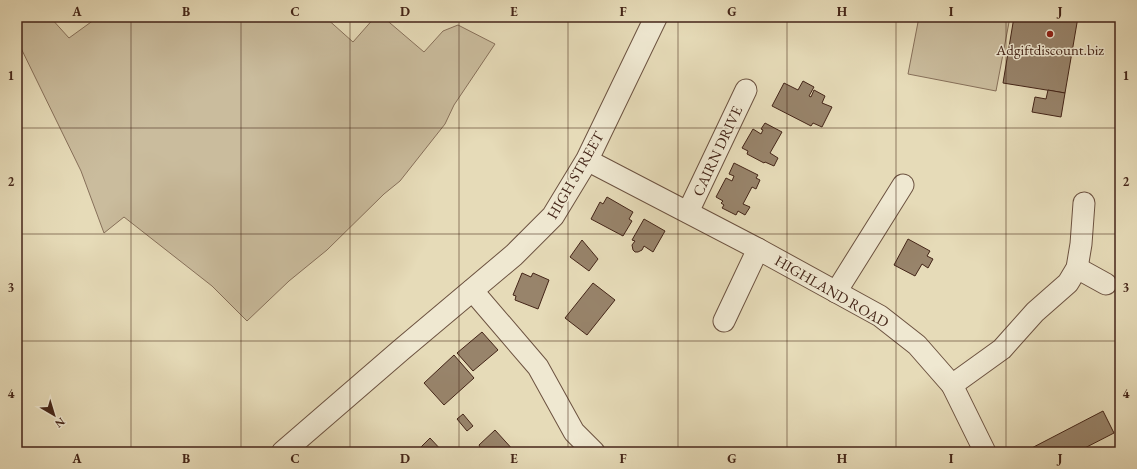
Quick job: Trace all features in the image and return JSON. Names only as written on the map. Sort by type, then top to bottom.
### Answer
[{"type":"street","name":"HIGH STREET","points":[[283,452],[514,255],[553,216],[587,160],[656,17]]},
{"type":"street","name":"CAIRN DRIVE","points":[[688,212],[746,90]]},
{"type":"street","name":"HIGHLAND ROAD","points":[[587,160],[758,249],[880,316],[917,345],[952,385],[986,452]]},
{"type":"street","points":[[836,292],[903,185]]},
{"type":"street","points":[[952,385],[1002,349],[1035,312],[1068,283],[1077,268],[1081,244],[1084,203]]},
{"type":"street","name":"HIGHLAND ROAD","points":[[724,321],[758,249]]},
{"type":"street","points":[[1077,268],[1106,284]]},
{"type":"street","points":[[472,290],[538,367],[574,432],[594,452]]},
{"type":"shaded area","points":[[17,17],[50,17],[69,38],[98,17],[325,17],[353,42],[375,17],[383,17],[424,52],[443,31],[458,25],[495,44],[454,105],[445,124],[400,181],[384,194],[327,250],[289,281],[247,321],[212,286],[124,217],[104,233],[81,171],[17,40]]},
{"type":"shaded area","points":[[919,17],[1010,17],[996,91],[908,74]]},
{"type":"building","points":[[1014,17],[1078,17],[1065,93],[1003,83]]},
{"type":"building","points":[[803,81],[814,87],[809,96],[811,97],[814,90],[825,96],[822,103],[832,107],[822,127],[813,123],[811,126],[772,106],[784,83],[798,90]]},
{"type":"building","points":[[1048,90],[1065,93],[1061,117],[1032,112],[1035,97],[1046,99]]},
{"type":"building","points":[[765,123],[782,132],[770,153],[778,158],[774,166],[765,162],[764,163],[747,154],[748,151],[742,148],[753,129],[761,134],[763,130],[761,129]]},
{"type":"building","points":[[734,163],[758,175],[756,178],[760,180],[756,189],[752,187],[743,204],[750,207],[745,215],[738,211],[736,215],[722,208],[724,205],[721,203],[723,201],[716,197],[726,178],[732,181],[734,176],[729,174]]},
{"type":"building","points":[[607,197],[633,212],[629,219],[632,221],[623,236],[591,219],[600,202],[603,204]]},
{"type":"building","points":[[644,219],[665,231],[653,252],[644,246],[642,250],[635,252],[632,245],[635,241],[632,240]]},
{"type":"building","points":[[908,239],[930,251],[927,256],[933,259],[928,268],[922,264],[915,276],[894,265]]},
{"type":"building","points":[[582,240],[598,259],[589,271],[570,257]]},
{"type":"building","points":[[522,273],[531,277],[533,273],[549,280],[538,309],[515,300],[516,296],[513,295]]},
{"type":"building","points":[[593,283],[615,300],[587,335],[565,318]]},
{"type":"building","points":[[482,332],[498,350],[473,371],[457,353]]},
{"type":"building","points":[[454,355],[474,378],[444,405],[424,383]]},
{"type":"building","points":[[1103,411],[1114,433],[1077,452],[1024,452]]},
{"type":"building","points":[[463,414],[473,426],[467,431],[457,419]]},
{"type":"building","points":[[495,430],[515,452],[475,452],[480,447],[479,445]]},
{"type":"building","points":[[430,438],[443,452],[416,452]]},
{"type":"place","name":"Adgiftdiscount.biz","points":[[1050,34]]}]
